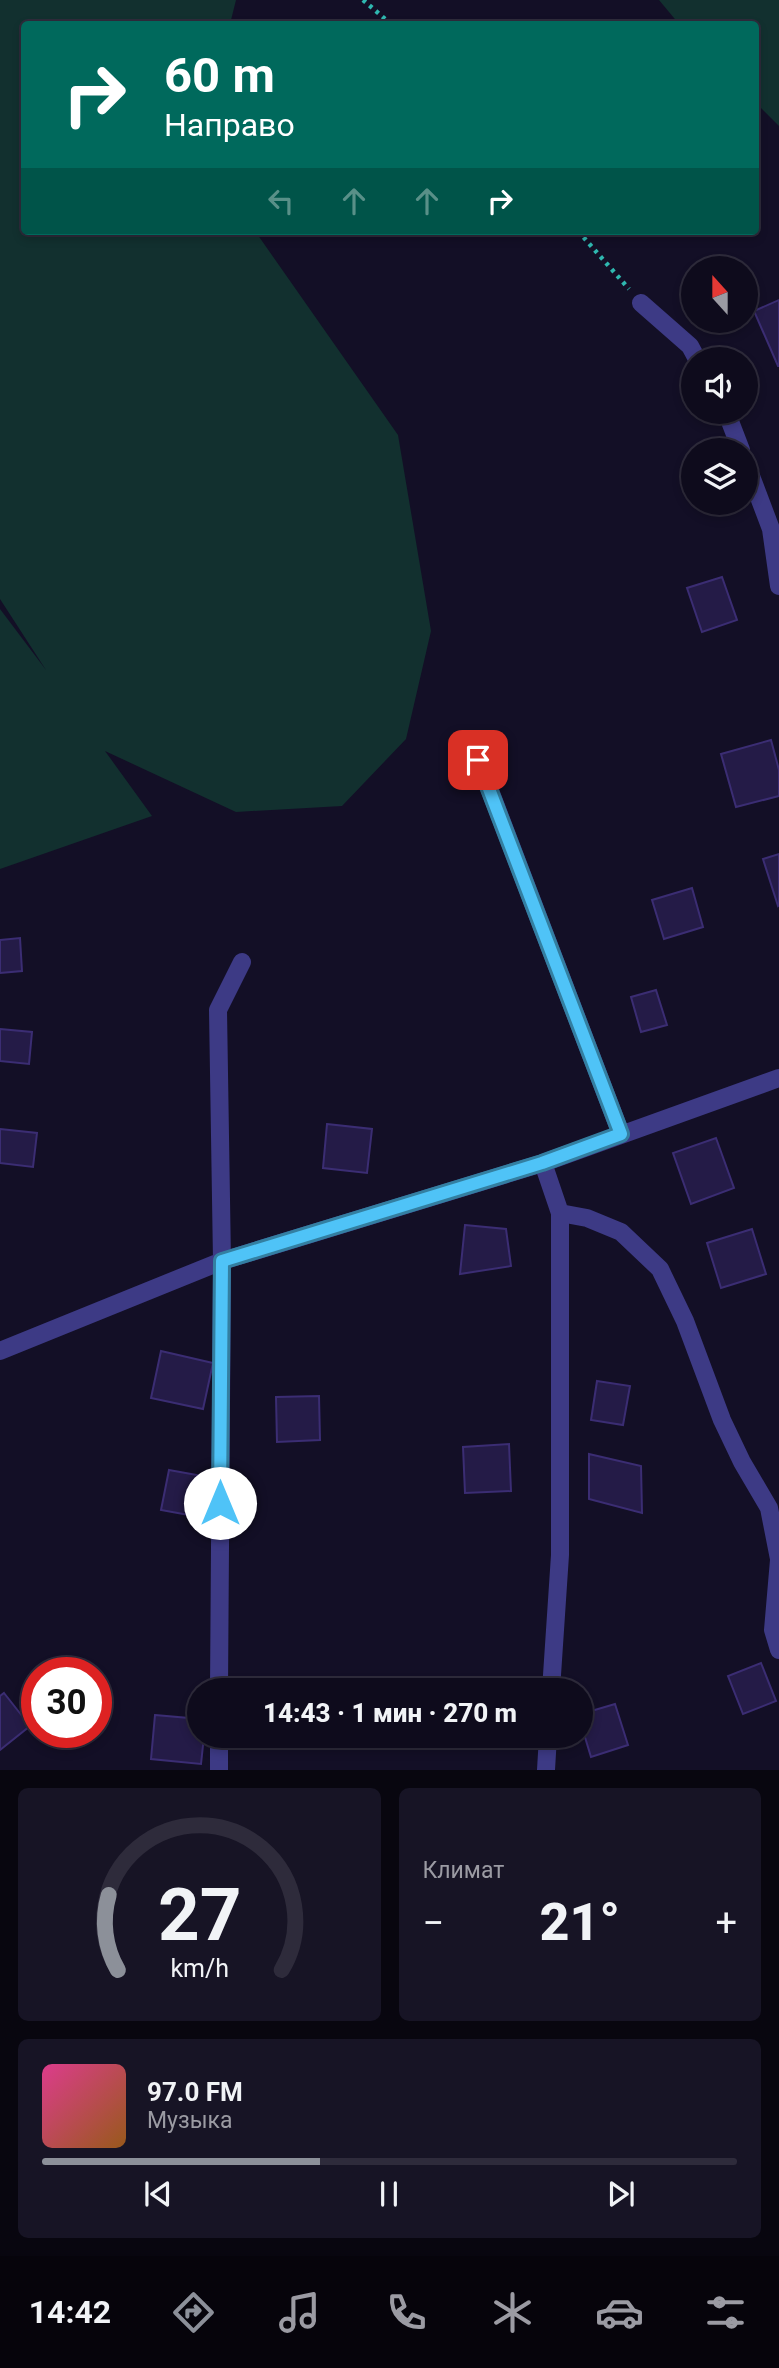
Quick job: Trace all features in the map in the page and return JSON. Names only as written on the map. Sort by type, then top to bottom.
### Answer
[{"type":"street","points":[[640,303],[691,347]]},
{"type":"street","points":[[758,495],[771,529],[779,586]]},
{"type":"street","points":[[478,760],[621,1134]]},
{"type":"street","points":[[219,1678],[222,1261],[218,1010],[242,962]]},
{"type":"street","points":[[0,1351],[222,1261],[542,1163],[779,1078]]},
{"type":"street","points":[[542,1163],[560,1213],[560,1555],[552,1678]]},
{"type":"street","points":[[560,1213],[587,1217],[621,1232],[660,1269],[685,1321],[722,1420],[742,1462],[769,1508],[779,1559],[773,1630],[779,1650]]},
{"type":"street","points":[[219,1748],[219,1769]]},
{"type":"street","points":[[545,1769],[547,1748]]},
{"type":"path","points":[[363,0],[388,21]]},
{"type":"path","points":[[581,235],[640,303]]},
{"type":"green space","points":[[0,0],[236,0],[231,21],[21,21],[21,235],[258,235],[398,435],[431,631],[406,739],[342,806],[236,812],[105,751],[152,816],[0,869],[0,609],[46,670],[0,599]]},
{"type":"green space","points":[[659,0],[779,0],[779,126],[759,106],[759,21],[676,21]]},
{"type":"building","points":[[779,300],[779,366],[758,320],[758,309]]},
{"type":"building","points":[[722,577],[737,620],[702,632],[687,588]]},
{"type":"building","points":[[771,740],[779,770],[779,796],[736,807],[721,754]]},
{"type":"building","points":[[779,854],[779,905],[778,906],[763,859]]},
{"type":"building","points":[[692,888],[703,927],[664,939],[652,900]]},
{"type":"building","points":[[20,938],[22,971],[0,973],[0,940]]},
{"type":"building","points":[[656,990],[667,1025],[641,1032],[631,997]]},
{"type":"building","points":[[0,1029],[32,1032],[29,1064],[0,1061]]},
{"type":"building","points":[[327,1124],[372,1129],[367,1173],[323,1168]]},
{"type":"building","points":[[0,1129],[37,1133],[33,1167],[0,1163]]},
{"type":"building","points":[[716,1138],[734,1188],[691,1204],[673,1153]]},
{"type":"building","points":[[465,1225],[506,1229],[511,1266],[460,1274]]},
{"type":"building","points":[[752,1229],[766,1274],[721,1288],[707,1243]]},
{"type":"building","points":[[161,1351],[213,1363],[203,1409],[151,1398]]},
{"type":"building","points":[[597,1381],[630,1386],[623,1425],[591,1420]]},
{"type":"building","points":[[319,1396],[320,1440],[277,1442],[276,1397]]},
{"type":"building","points":[[509,1444],[511,1491],[465,1493],[463,1447]]},
{"type":"building","points":[[589,1454],[641,1466],[642,1513],[589,1499]]},
{"type":"building","points":[[169,1470],[208,1477],[200,1517],[161,1510]]},
{"type":"building","points":[[761,1663],[776,1701],[743,1714],[728,1676]]},
{"type":"building","points":[[4,1693],[21,1715],[21,1733],[0,1750],[0,1696]]},
{"type":"building","points":[[615,1704],[628,1745],[591,1757],[588,1748],[593,1748],[593,1710]]},
{"type":"building","points":[[155,1715],[187,1718],[187,1748],[203,1748],[201,1764],[151,1759]]},
{"type":"route","points":[[220,1503],[222,1261],[542,1163],[621,1134],[478,760]]}]
